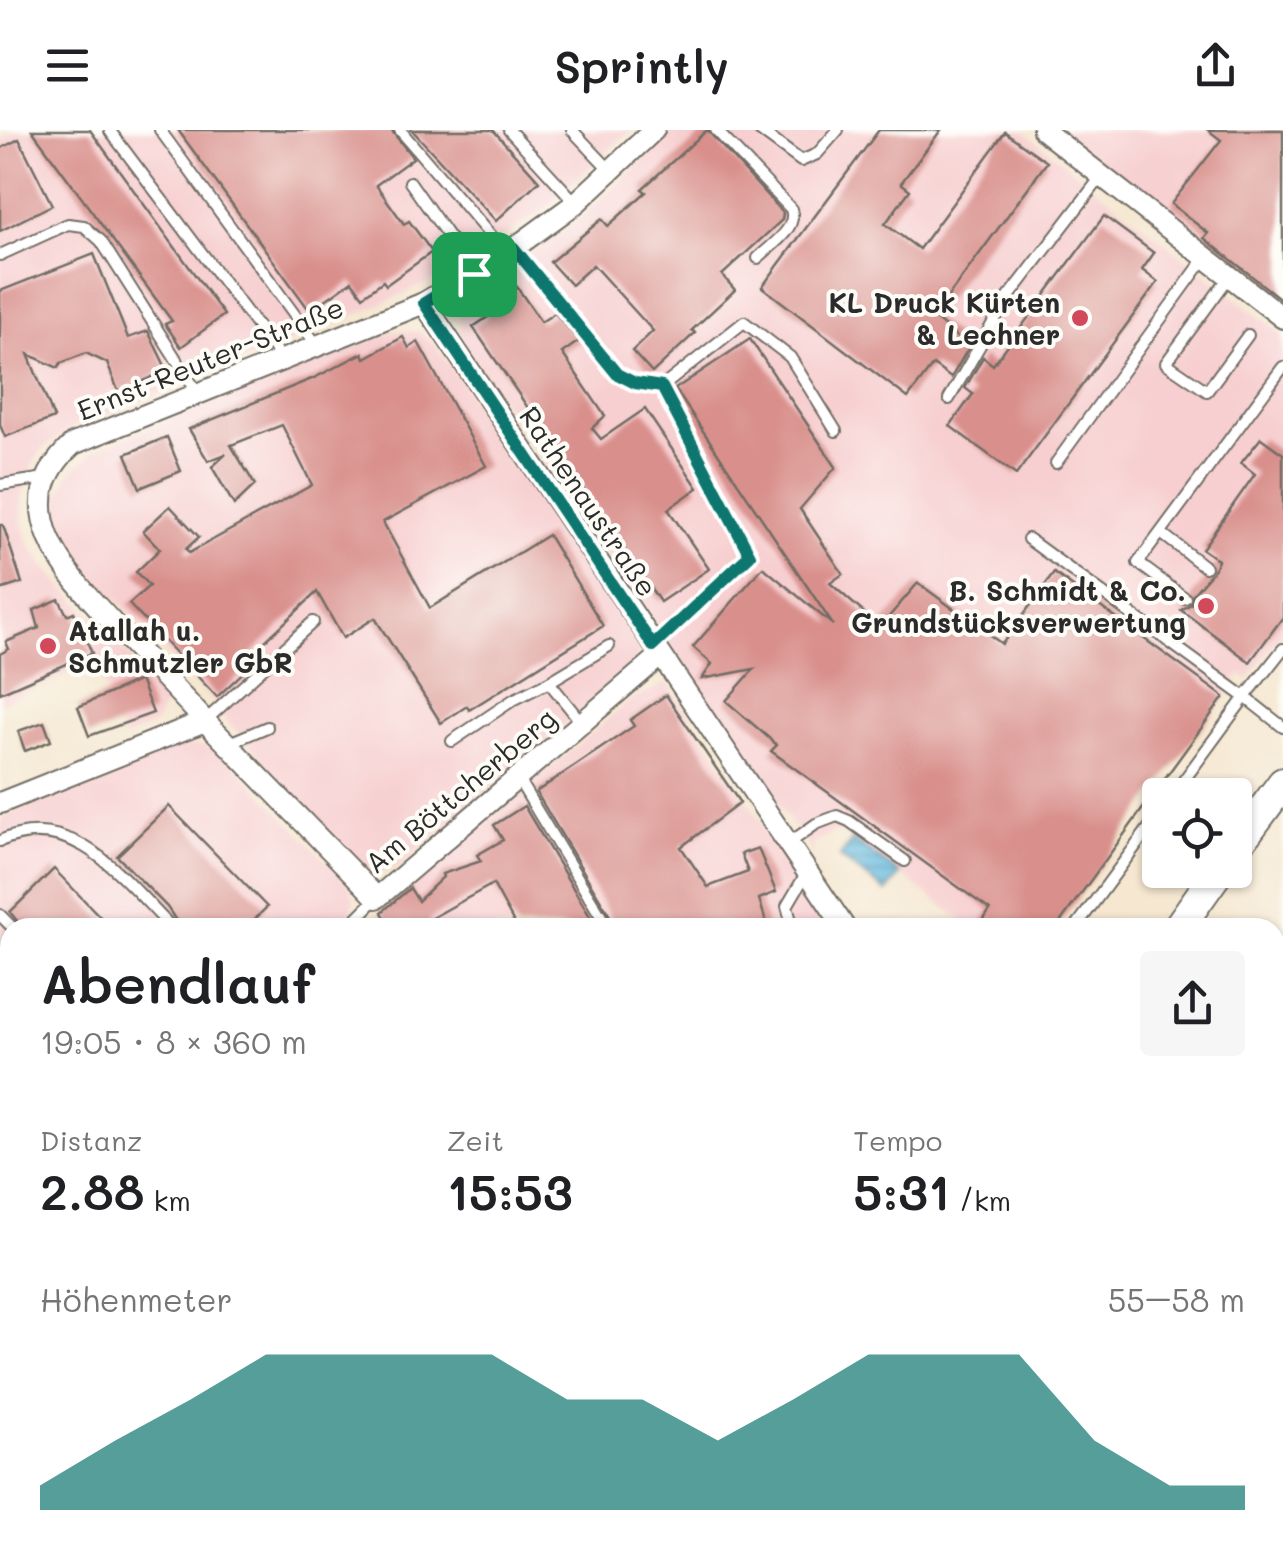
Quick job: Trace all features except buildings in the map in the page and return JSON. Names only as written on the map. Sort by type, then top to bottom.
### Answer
[{"type":"main road","points":[[1252,825],[1283,782]]},
{"type":"main road","points":[[1185,918],[1206,888]]},
{"type":"street","name":"Ernst-Reuter-Straße","points":[[45,478],[72,444],[424,303],[510,251],[576,203],[654,130]]},
{"type":"street","points":[[1043,130],[1283,318]]},
{"type":"street","name":"Rathenaustraße","points":[[424,303],[838,918]]},
{"type":"street","points":[[0,804],[206,721],[54,556],[42,521],[40,502],[45,478]]},
{"type":"street","name":"Am Böttcherberg","points":[[206,721],[378,898],[582,723],[656,651]]},
{"type":"lane","points":[[160,130],[316,344]]},
{"type":"lane","points":[[400,130],[617,374],[635,383],[662,387],[744,322],[790,358],[836,431]]},
{"type":"lane","points":[[510,130],[576,203]]},
{"type":"lane","points":[[572,130],[612,172]]},
{"type":"lane","points":[[716,130],[791,209],[794,218],[791,226],[758,258]]},
{"type":"lane","points":[[766,132],[801,161],[817,154],[838,130]]},
{"type":"lane","points":[[110,131],[281,358]]},
{"type":"lane","points":[[949,399],[1005,302],[1101,176]]},
{"type":"lane","points":[[410,182],[474,273]]},
{"type":"lane","points":[[0,255],[68,224],[84,226],[102,241],[196,392]]},
{"type":"lane","points":[[1056,463],[1205,258]]},
{"type":"lane","points":[[1229,277],[1166,363],[1207,391],[1248,334]]},
{"type":"lane","points":[[1185,598],[1138,563],[1283,366]]},
{"type":"lane","points":[[656,651],[750,555],[662,387]]},
{"type":"lane","points":[[0,486],[45,478]]},
{"type":"lane","points":[[1161,533],[1205,567]]},
{"type":"lane","points":[[1028,539],[1283,727]]},
{"type":"lane","points":[[206,721],[313,622]]},
{"type":"lane","points":[[452,741],[513,700],[609,646]]},
{"type":"lane","points":[[1185,778],[1282,652]]},
{"type":"lane","points":[[549,682],[582,723]]},
{"type":"lane","points":[[229,743],[268,727]]},
{"type":"lane","points":[[517,778],[602,918]]},
{"type":"lane","points":[[788,844],[816,824],[837,816],[905,861]]},
{"type":"lane","points":[[0,841],[12,836],[54,834],[90,847],[162,918]]},
{"type":"lane","points":[[1082,918],[1142,837]]},
{"type":"lane","points":[[790,918],[787,906],[807,872]]},
{"type":"lane","points":[[358,918],[378,898]]},
{"type":"shaded area","points":[[18,130],[631,130],[544,210],[436,279],[74,427],[44,448],[33,463],[22,498],[23,525],[29,543],[45,567],[157,685],[162,696],[163,708],[156,723],[124,739],[95,661],[0,703],[0,139]]},
{"type":"shaded area","points":[[672,130],[1022,130],[1283,335],[1283,631],[1248,679],[1241,674],[1164,778],[1142,778],[1142,808],[1061,918],[960,918],[844,833],[833,832],[813,844],[814,856],[464,345],[460,315],[470,296],[570,226]]},
{"type":"shaded area","points":[[1059,130],[1283,130],[1283,305],[1147,199]]},
{"type":"shaded area","points":[[395,331],[418,332],[435,344],[640,647],[635,665],[396,868],[377,873],[365,868],[76,557],[62,535],[58,510],[69,474],[97,449]]},
{"type":"shaded area","points":[[667,683],[827,918],[374,918],[630,700]]},
{"type":"shaded area","points":[[177,745],[208,747],[230,760],[349,885],[354,899],[352,911],[345,918],[0,918],[0,819],[51,794]]},
{"type":"water","points":[[853,840],[900,874],[887,892],[840,857]]},
{"type":"place","name":"KL Druck Kürten & Lechner","points":[[1080,318]]},
{"type":"place","name":"B. Schmidt & Co. Grundstücksverwertung","points":[[1206,606]]},
{"type":"place","name":"Atallah u. Schmutzler GbR","points":[[48,646]]},
{"type":"route","points":[[514,248],[617,374],[635,383],[662,387],[750,555],[653,646],[424,303],[474,274],[514,248]]}]
